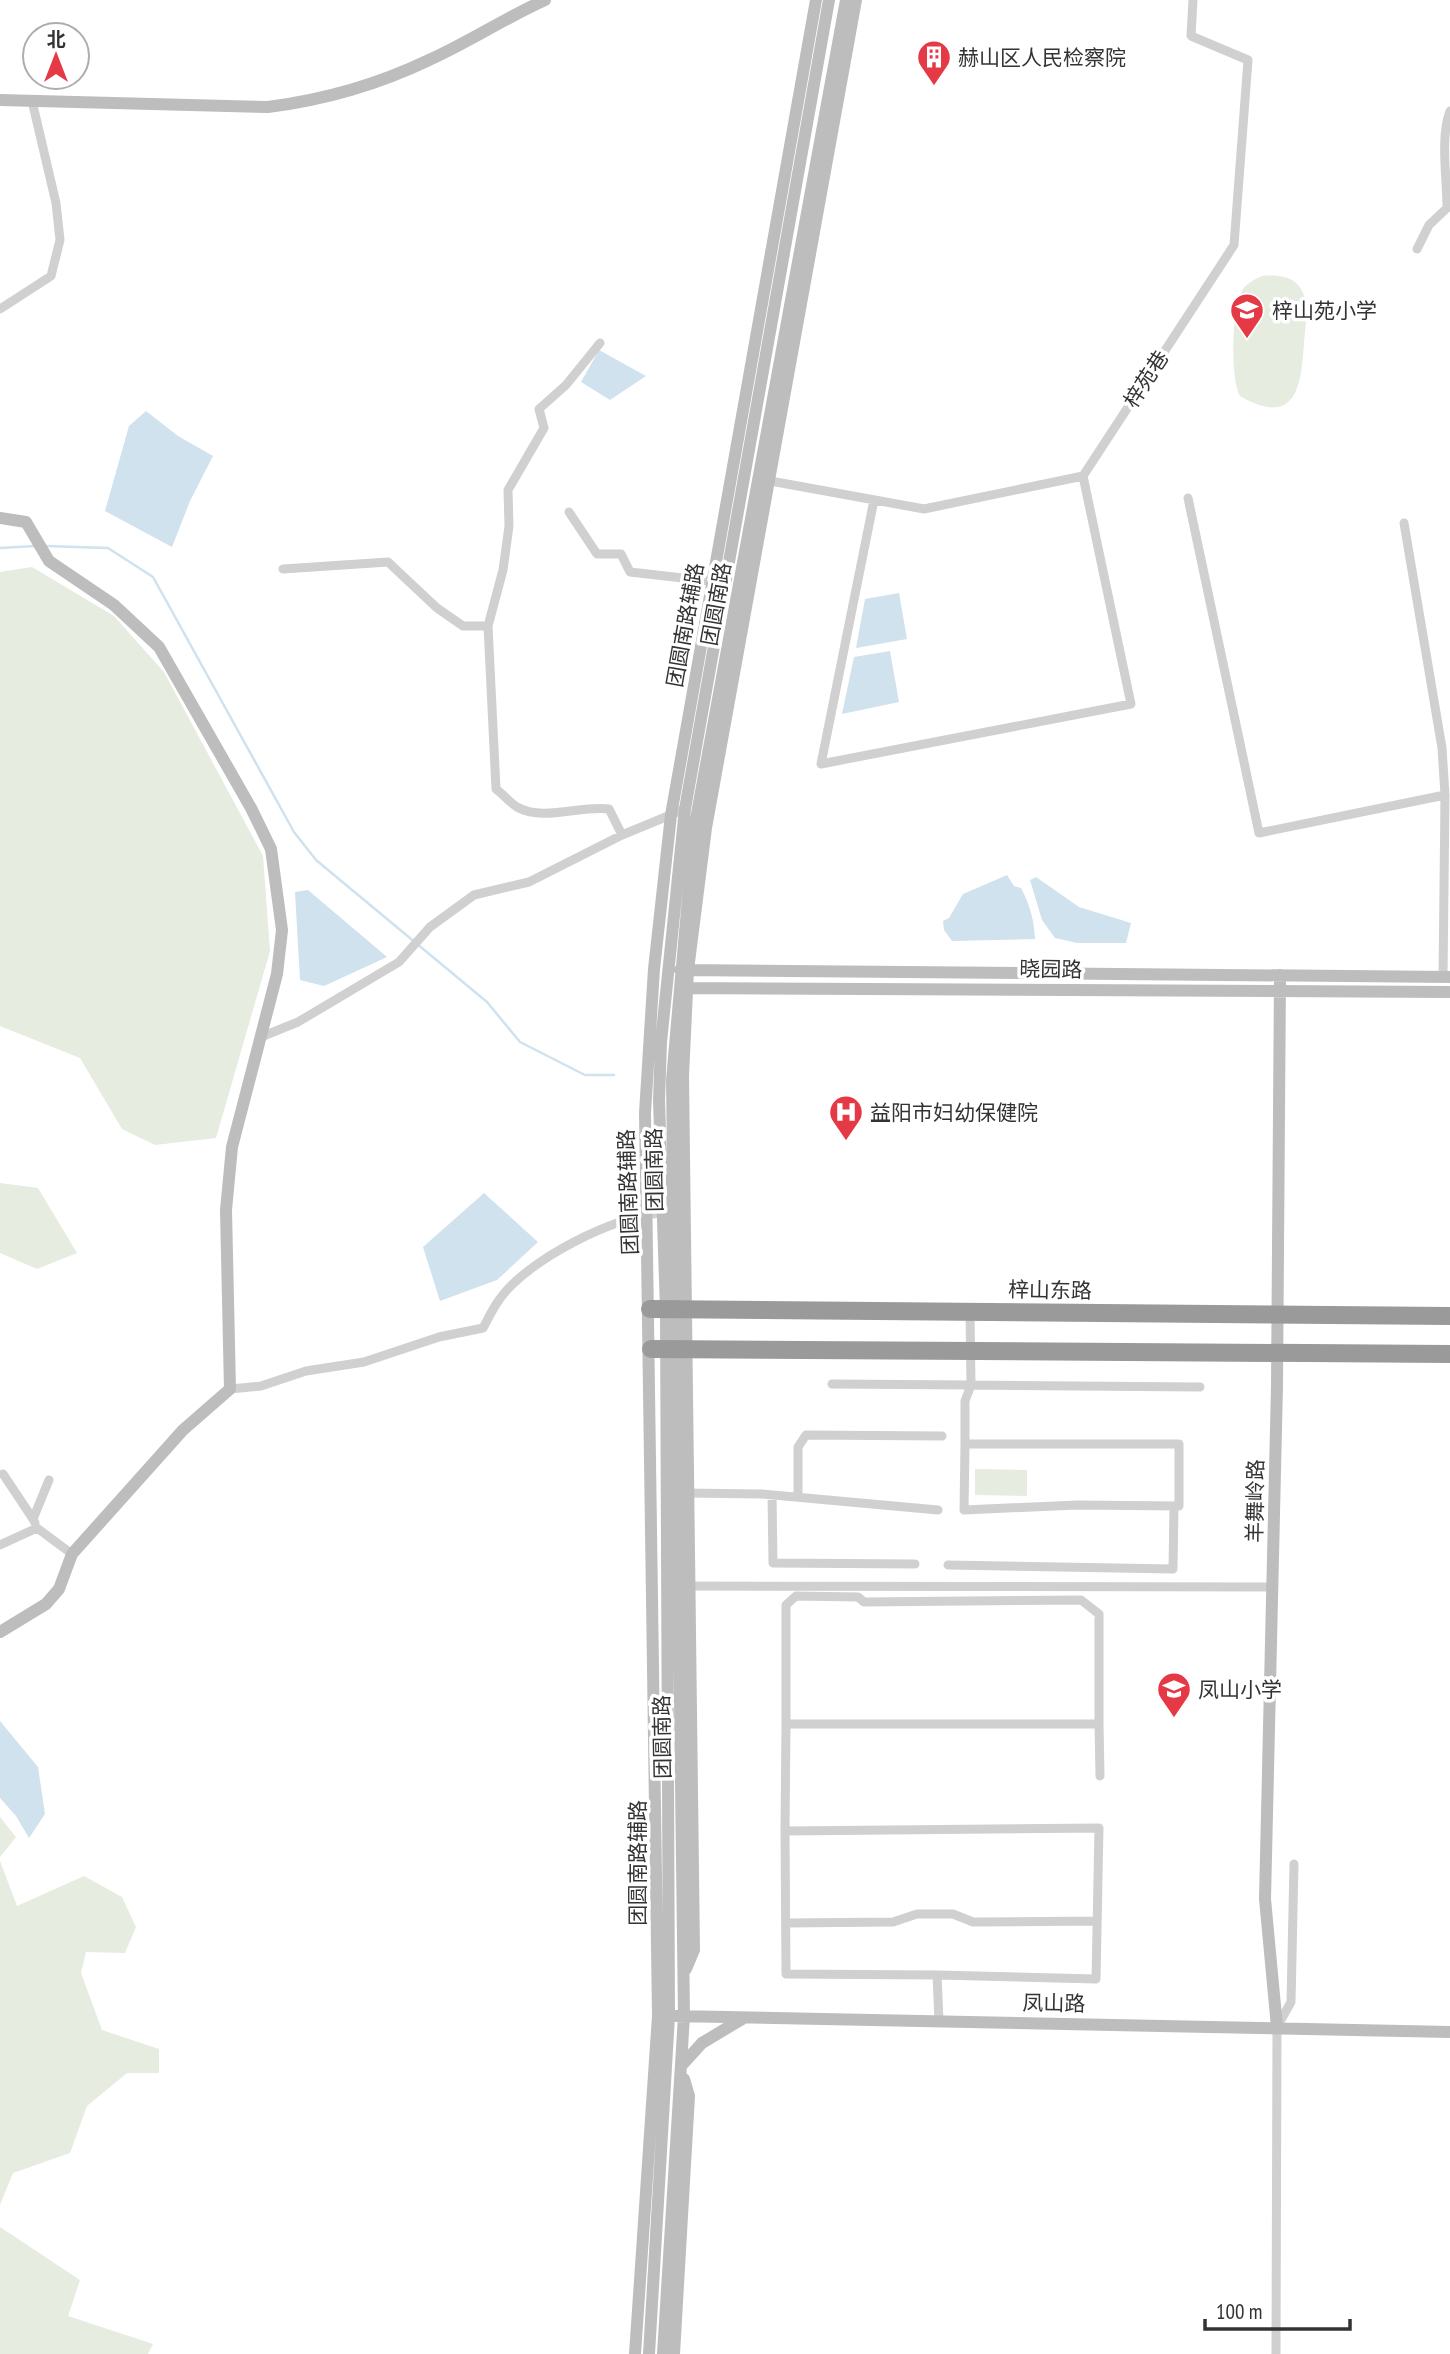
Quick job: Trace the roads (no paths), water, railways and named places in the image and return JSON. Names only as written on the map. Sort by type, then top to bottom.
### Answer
[{"type":"highway","name":"梓山东路","points":[[670,1310],[1450,1316]]},
{"type":"highway","points":[[670,1349],[1450,1354]]},
{"type":"street","points":[[0,100],[268,107],[300,103],[395,75],[545,0]]},
{"type":"street","name":"团圆南路辅路","points":[[635,2354],[663,2016],[670,1310],[683,1076],[671,986],[654,969],[671,815],[816,0]]},
{"type":"street","name":"团圆南路","points":[[678,970],[685,809],[829,0]]},
{"type":"street","name":"团圆南路","points":[[670,1310],[659,1100],[671,986],[678,970],[694,830],[763,480],[846,0]]},
{"type":"street","points":[[856,0],[763,480],[924,509],[1083,476],[1131,704],[821,764],[874,500]]},
{"type":"street","name":"梓苑巷","points":[[1083,476],[1234,245],[1248,60],[1191,36],[1193,0]]},
{"type":"street","points":[[0,309],[51,276],[60,240],[56,203],[32,101]]},
{"type":"street","points":[[1417,249],[1429,225],[1447,208],[1448,158],[1443,130],[1450,111]]},
{"type":"street","points":[[600,343],[566,385],[539,409],[544,428],[508,490],[508,537],[488,626],[496,789],[518,808],[561,814],[594,806],[609,809],[622,835]]},
{"type":"street","points":[[1188,498],[1259,833],[1445,794]]},
{"type":"street","points":[[569,512],[597,554],[621,554],[630,572],[727,583]]},
{"type":"street","points":[[0,519],[26,522],[49,561],[114,605],[159,648],[251,808],[271,849],[282,930],[277,974],[232,1147],[226,1210],[230,1389]]},
{"type":"street","points":[[1404,523],[1442,748],[1445,794],[1446,977]]},
{"type":"street","points":[[283,569],[388,562],[437,608],[463,626],[488,626]]},
{"type":"street","points":[[261,1037],[298,1022],[399,962],[415,943],[454,907],[474,895],[529,882],[622,835],[685,809]]},
{"type":"street","name":"晓园路","points":[[654,969],[1446,977]]},
{"type":"street","name":"羊舞岭路","points":[[1277,2026],[1265,1899],[1278,1315],[1280,975]]},
{"type":"street","name":"团圆南路辅路","points":[[670,1310],[649,1213],[645,1113],[671,986]]},
{"type":"street","name":"团圆南路","points":[[663,2354],[684,2016],[684,1493],[670,1349],[671,986]]},
{"type":"street","name":"晓园路","points":[[671,986],[1450,992]]},
{"type":"street","points":[[672,1102],[683,1076]]},
{"type":"street","points":[[0,1632],[46,1604],[59,1589],[72,1554],[183,1430],[230,1389],[261,1386],[306,1371],[364,1362],[439,1337],[483,1328],[499,1298],[531,1268],[575,1243],[649,1213],[663,1213]]},
{"type":"street","points":[[965,1444],[1179,1444],[1179,1506],[1077,1505],[964,1510],[965,1401],[971,1385],[970,1312]]},
{"type":"street","points":[[832,1384],[1199,1387]]},
{"type":"street","points":[[798,1497],[798,1447],[806,1435],[942,1436]]},
{"type":"street","points":[[4,1474],[35,1523],[72,1554]]},
{"type":"street","points":[[0,1545],[35,1523],[49,1480]]},
{"type":"street","points":[[684,1493],[772,1495],[938,1510]]},
{"type":"street","points":[[772,1495],[773,1563],[915,1564]]},
{"type":"street","points":[[948,1565],[1173,1569],[1174,1506]]},
{"type":"street","points":[[685,1586],[1272,1587]]},
{"type":"street","points":[[785,1831],[1099,1828],[1096,1979],[786,1974],[785,1831],[786,1605],[796,1596],[858,1597],[864,1602],[1081,1600],[1099,1614],[1100,1776]]},
{"type":"street","points":[[786,1724],[1099,1724]]},
{"type":"street","points":[[1276,2354],[1277,2026],[1291,2002],[1294,1864]]},
{"type":"street","points":[[786,1923],[893,1922],[917,1914],[953,1914],[973,1922],[1097,1921]]},
{"type":"street","points":[[937,1975],[939,2021]]},
{"type":"street","points":[[649,2354],[663,2016]]},
{"type":"street","name":"凤山路","points":[[663,2016],[1277,2026],[1450,2032]]},
{"type":"street","points":[[674,2354],[689,2096],[682,2067],[702,2043],[744,2017]]},
{"type":"water","points":[[599,350],[646,376],[610,400],[581,382]]},
{"type":"water","points":[[146,411],[178,436],[213,456],[190,501],[172,547],[105,511],[129,426]]},
{"type":"water","points":[[899,593],[907,639],[856,648],[865,599]]},
{"type":"water","points":[[890,651],[899,702],[842,714],[854,657]]},
{"type":"water","points":[[1007,875],[1014,886],[1021,888],[1024,894],[1034,925],[1035,939],[952,941],[944,930],[943,921],[949,918],[963,894]]},
{"type":"water","points":[[1036,877],[1079,907],[1131,923],[1126,943],[1077,943],[1055,938],[1042,920],[1030,880]]},
{"type":"water","points":[[308,890],[387,957],[324,986],[300,980],[295,892]]},
{"type":"water","points":[[484,1193],[538,1242],[497,1280],[440,1301],[423,1247]]},
{"type":"water","points":[[0,1721],[38,1767],[45,1814],[29,1838],[16,1816],[0,1798]]},
{"type":"waterway","points":[[0,548],[35,546]]},
{"type":"waterway","points":[[46,546],[108,548],[153,577],[294,832],[316,860],[487,1002],[520,1042],[585,1075],[614,1075]]},
{"type":"place","name":"赫山区人民检察院","points":[[934,87]]},
{"type":"place","name":"梓山苑小学","points":[[1247,340]]},
{"type":"place","name":"益阳市妇幼保健院","points":[[846,1142]]},
{"type":"place","name":"凤山小学","points":[[1174,1719]]}]
